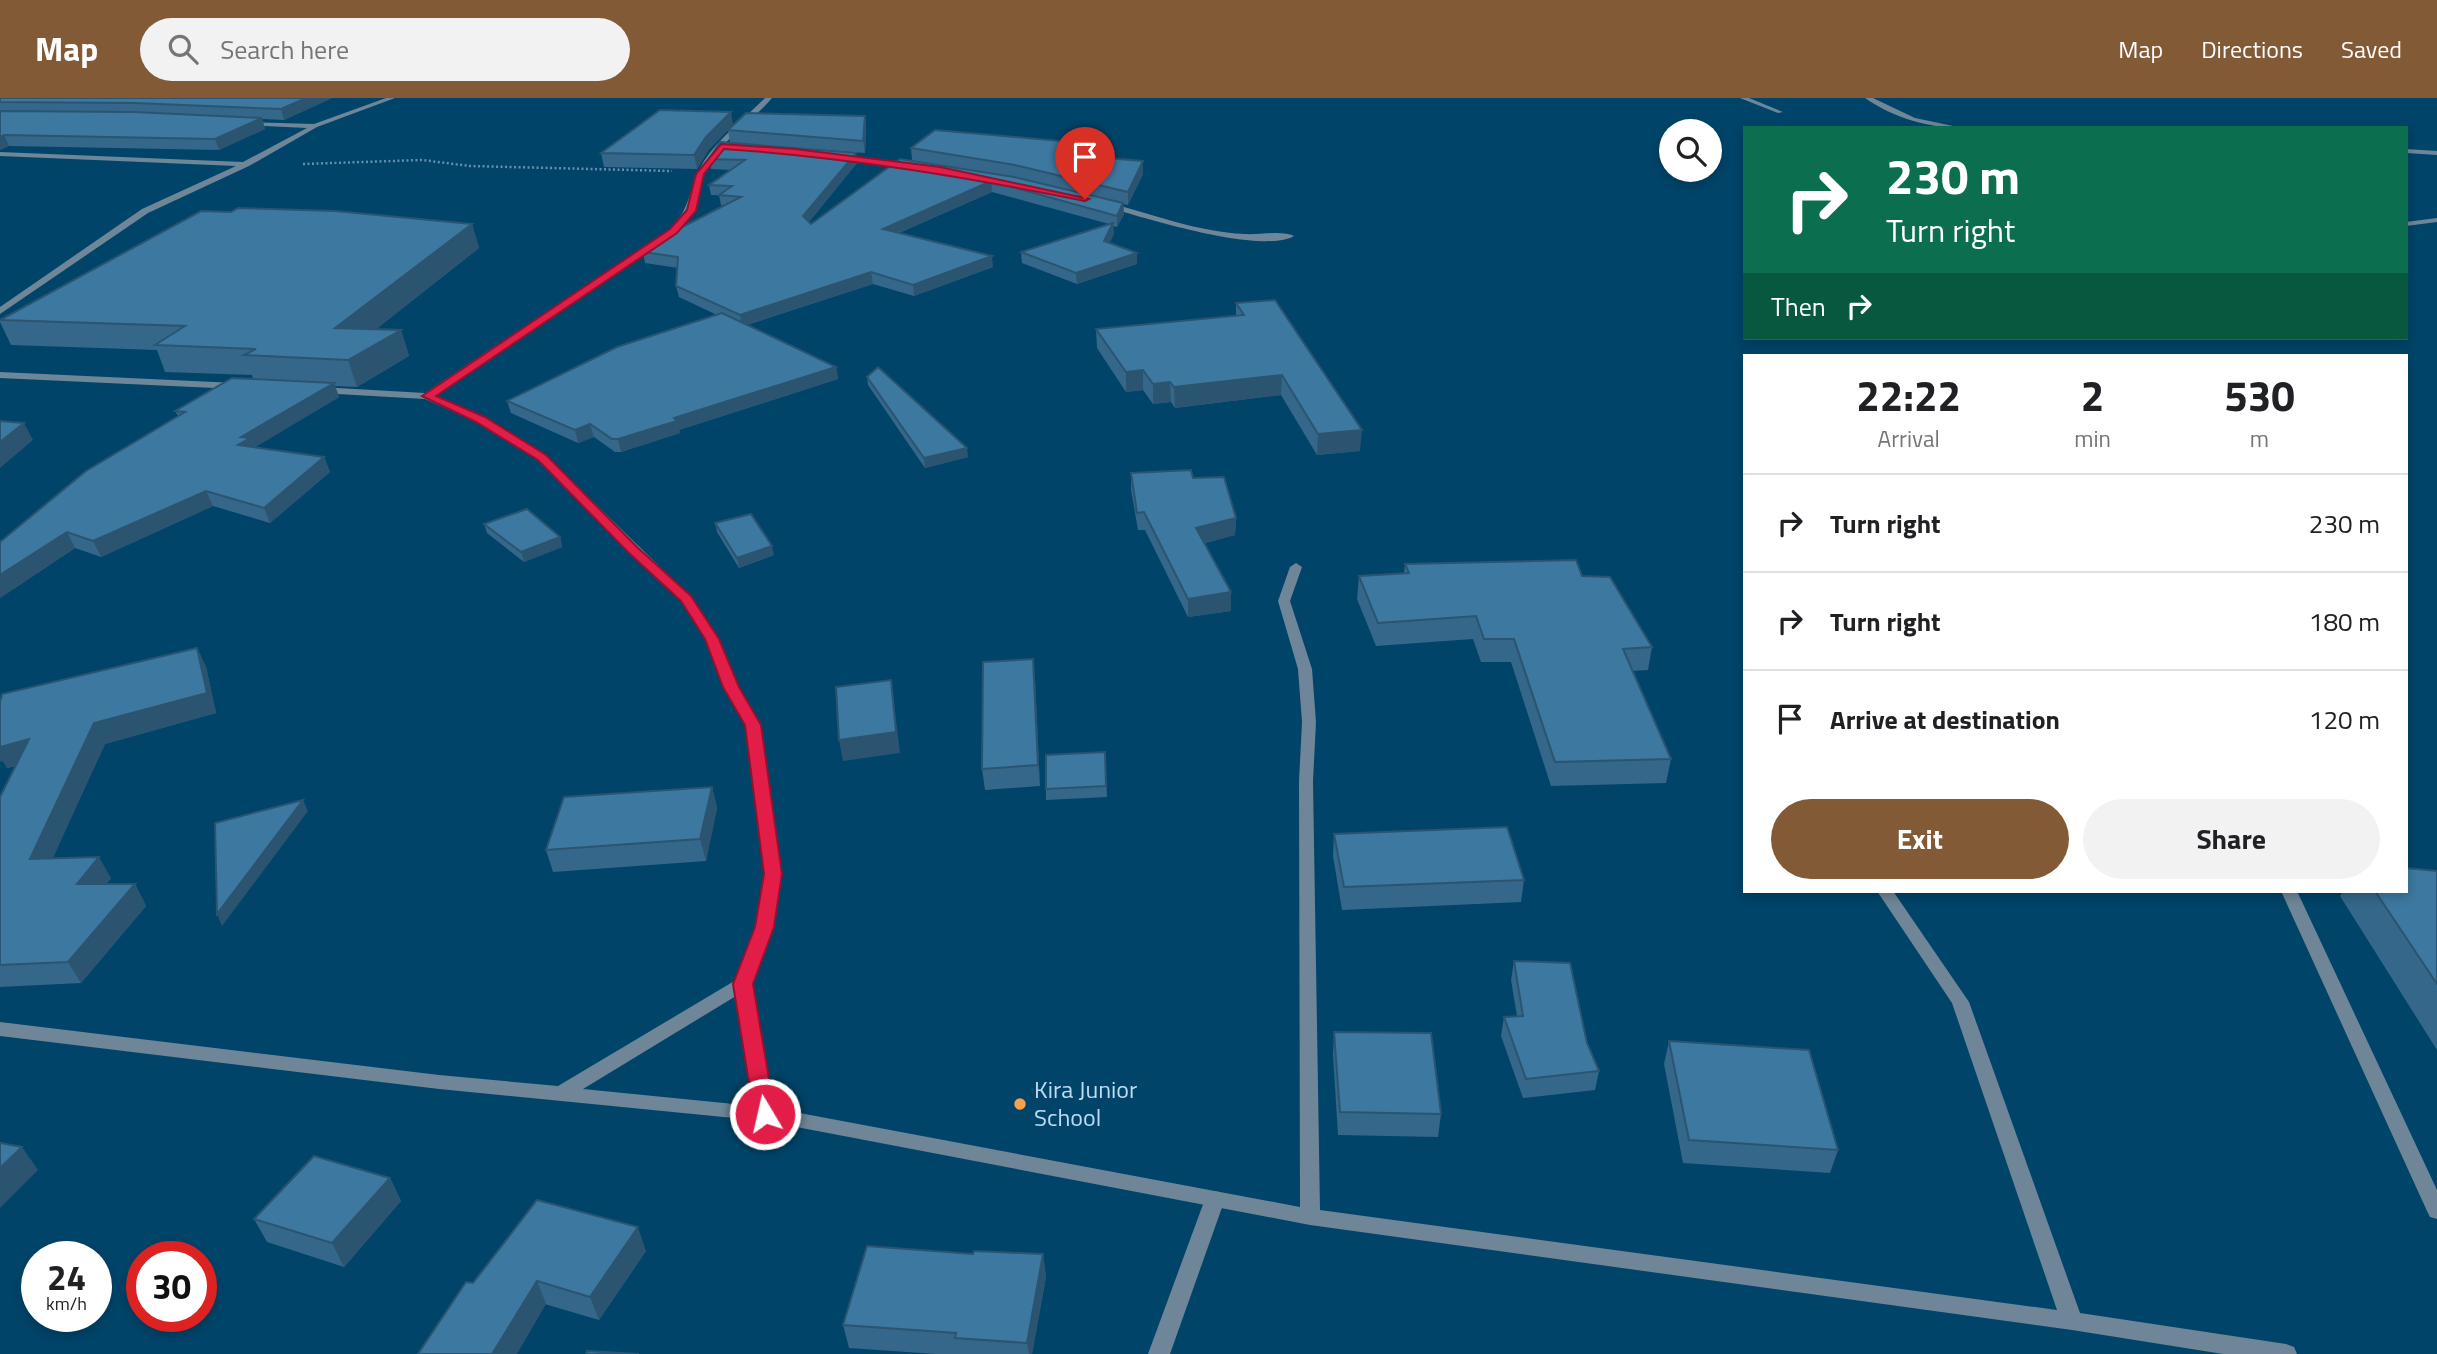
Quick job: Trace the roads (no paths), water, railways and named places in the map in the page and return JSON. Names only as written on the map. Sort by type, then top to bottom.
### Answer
[{"type":"street","points":[[0,311],[145,211],[246,164],[315,126],[392,98]]},
{"type":"street","points":[[427,396],[673,231],[692,211],[700,174],[721,147],[769,98]]},
{"type":"street","points":[[1743,98],[1780,112]]},
{"type":"street","points":[[1868,98],[1913,120],[1948,126]]},
{"type":"street","points":[[233,122],[315,126]]},
{"type":"street","points":[[721,147],[733,147]]},
{"type":"street","points":[[2408,151],[2437,153]]},
{"type":"street","points":[[0,154],[246,164]]},
{"type":"street","points":[[822,155],[927,168]]},
{"type":"street","points":[[1100,203],[1226,236],[1255,239],[1290,236]]},
{"type":"street","points":[[2408,225],[2437,220]]},
{"type":"street","points":[[0,375],[243,386]]},
{"type":"street","points":[[309,389],[427,396],[481,420],[542,457],[633,550],[686,599],[712,639],[731,687],[753,725],[773,874],[764,927],[743,984],[765,1114]]},
{"type":"street","points":[[1296,567],[1284,601],[1305,669],[1309,722],[1306,781],[1310,1217]]},
{"type":"street","points":[[1886,893],[1959,1002],[2072,1321]]},
{"type":"street","points":[[2290,893],[2437,1211]]},
{"type":"street","points":[[562,1093],[743,984]]},
{"type":"street","points":[[0,1030],[439,1082],[765,1114],[1310,1217],[2072,1321],[2286,1354]]},
{"type":"street","points":[[1159,1354],[1215,1199]]},
{"type":"place","name":"Kira Junior School","points":[[1020,1104]]}]
